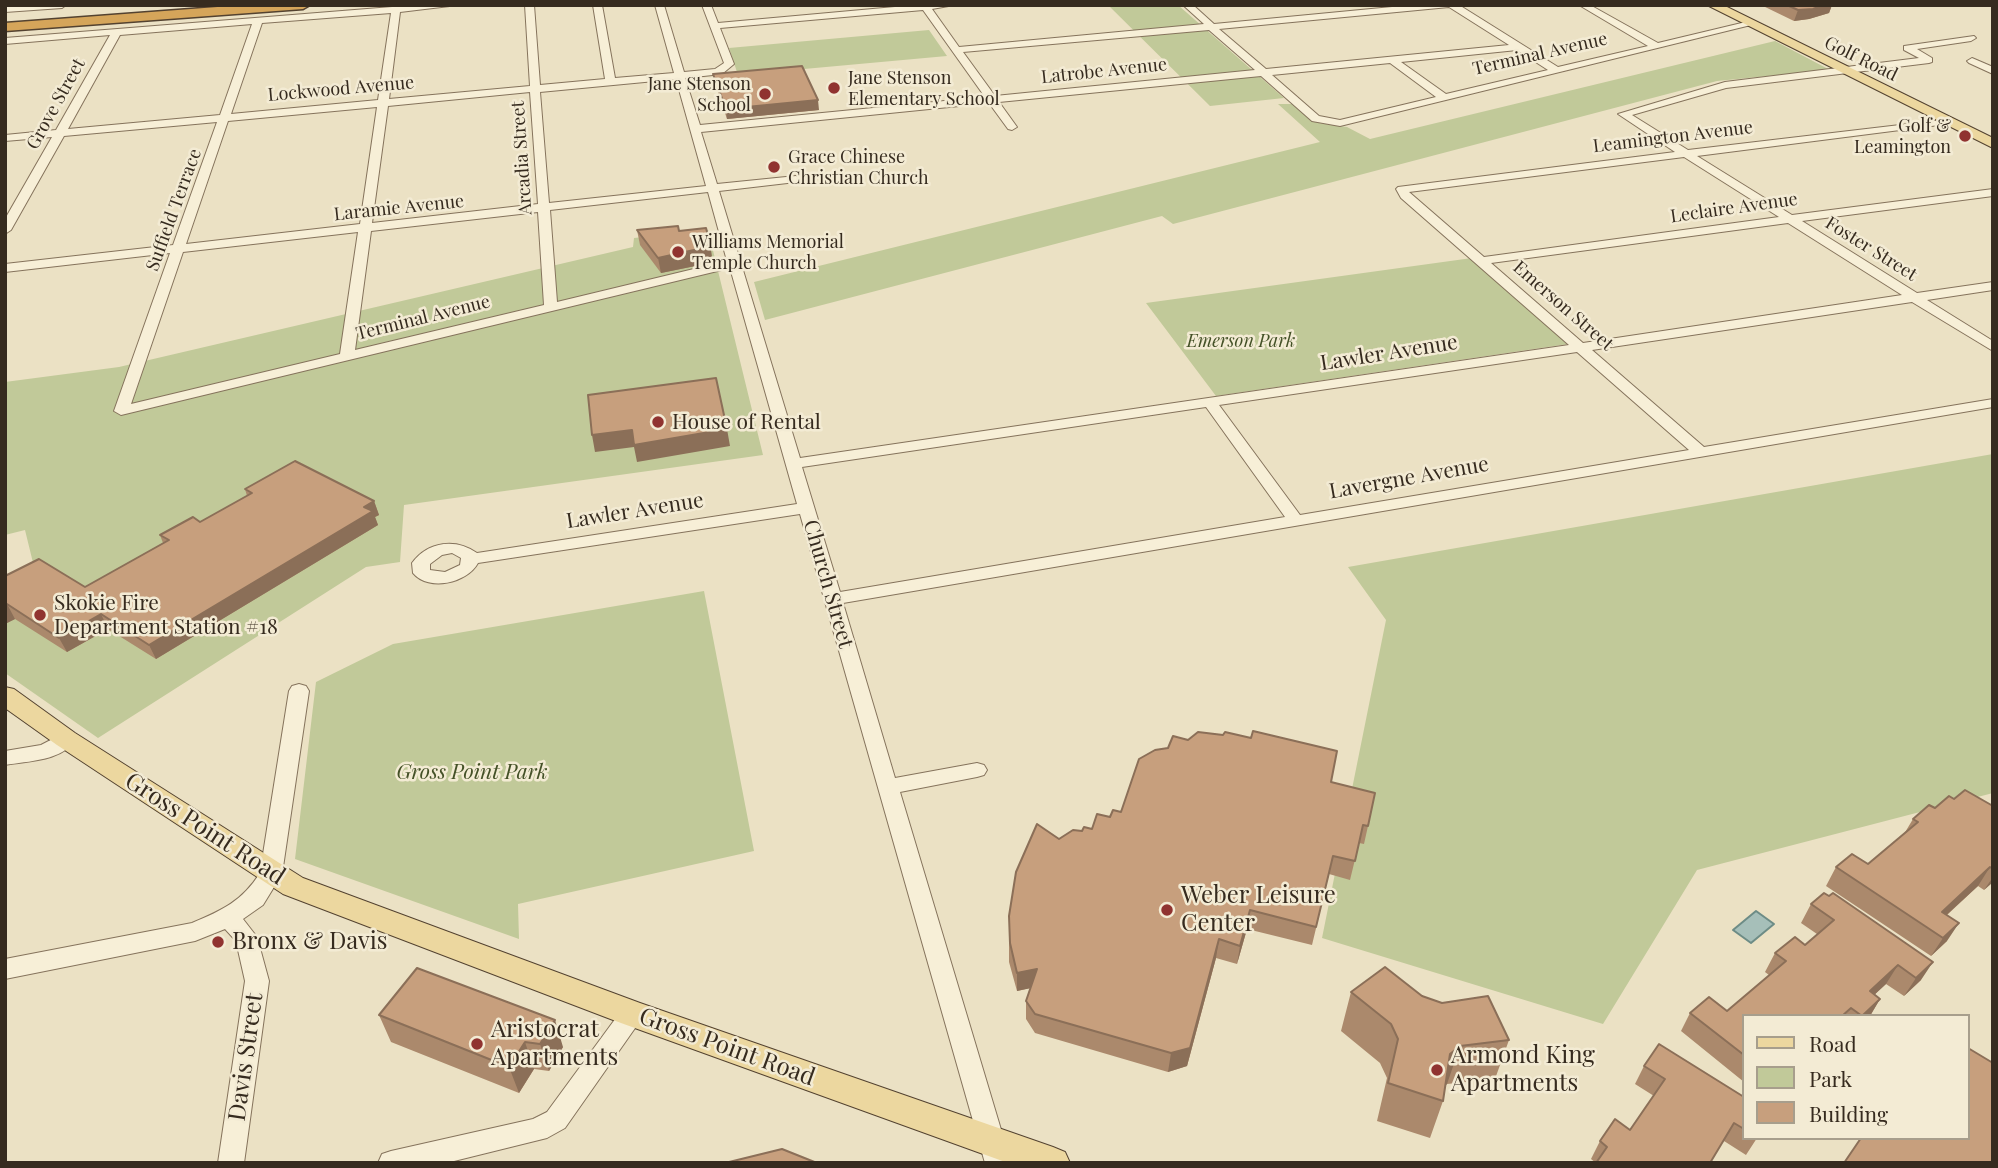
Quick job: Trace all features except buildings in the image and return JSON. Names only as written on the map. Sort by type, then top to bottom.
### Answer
[{"type":"highway","points":[[5,19],[202,5]]},
{"type":"highway","points":[[5,27],[303,5]]},
{"type":"main road","name":"Golf Road","points":[[1713,5],[1993,144]]},
{"type":"main road","name":"Gross Point Road","points":[[5,695],[66,739],[293,886],[995,1151],[1053,1163]]},
{"type":"street","points":[[5,9],[62,5]]},
{"type":"street","points":[[5,41],[454,5]]},
{"type":"street","name":"Arcadia Street","points":[[529,5],[551,307]]},
{"type":"street","points":[[597,5],[611,82]]},
{"type":"street","name":"Church Street","points":[[659,5],[995,1151]]},
{"type":"street","points":[[706,5],[714,26],[950,5]]},
{"type":"street","points":[[1187,5],[1264,73]]},
{"type":"street","points":[[957,50],[1446,5]]},
{"type":"street","points":[[1452,5],[1555,70]]},
{"type":"street","points":[[1583,5],[1656,46]]},
{"type":"street","points":[[925,6],[1012,127]]},
{"type":"street","points":[[348,356],[396,10]]},
{"type":"street","name":"Suffield Terrace","points":[[121,411],[258,21]]},
{"type":"street","name":"Terminal Avenue","points":[[1264,73],[1316,119],[1339,123],[1750,24]]},
{"type":"street","name":"Lockwood Avenue","points":[[5,138],[718,72],[729,64],[714,26]]},
{"type":"street","name":"Grove Street","points":[[5,230],[117,32]]},
{"type":"street","points":[[1846,71],[1927,62],[1929,60],[1907,48],[1971,38]]},
{"type":"street","name":"Latrobe Avenue","points":[[695,129],[1518,47]]},
{"type":"street","points":[[1393,60],[1443,97]]},
{"type":"street","points":[[1972,61],[1993,71]]},
{"type":"street","name":"Foster Street","points":[[1846,71],[1725,85],[1623,114],[1993,347]]},
{"type":"street","name":"Leamington Avenue","points":[[1402,189],[1947,121]]},
{"type":"street","name":"Laramie Avenue","points":[[5,268],[544,210],[796,179]]},
{"type":"street","name":"Emerson Street","points":[[1402,189],[1405,195],[1701,452]]},
{"type":"street","name":"Leclaire Avenue","points":[[1481,261],[1993,192]]},
{"type":"street","name":"Terminal Avenue","points":[[121,411],[734,263]]},
{"type":"street","name":"Lawler Avenue","points":[[793,464],[1993,286]]},
{"type":"street","name":"Lavergne Avenue","points":[[832,599],[1993,403]]},
{"type":"street","points":[[1211,404],[1296,521]]},
{"type":"street","name":"Lawler Avenue","points":[[472,559],[806,508]]},
{"type":"street","points":[[5,969],[195,932],[228,918],[255,900],[271,874],[299,691]]},
{"type":"street","points":[[5,758],[46,751],[66,739]]},
{"type":"street","points":[[888,787],[977,770]]},
{"type":"street","points":[[165,936],[222,910],[271,874]]},
{"type":"street","name":"Davis Street","points":[[228,918],[246,937],[257,981],[231,1163]]},
{"type":"street","points":[[391,1163],[538,1130],[556,1120],[632,1014]]},
{"type":"green space","points":[[1108,5],[1178,5],[1284,98],[1210,106]]},
{"type":"green space","points":[[929,30],[947,56],[738,75],[729,48]]},
{"type":"green space","points":[[1775,41],[1830,70],[1717,81],[1173,224],[1162,216],[765,320],[754,282],[1320,142],[1278,104],[1296,104],[1319,123],[1347,127],[1370,139]]},
{"type":"green space","points":[[708,230],[763,455],[404,505],[400,562],[366,567],[98,738],[5,673],[5,592],[36,575],[25,530],[5,535],[5,382],[119,367],[633,247],[634,238]]},
{"type":"green space","name":"Emerson Park","points":[[1472,258],[1568,344],[1216,396],[1146,303]]},
{"type":"green space","points":[[1993,454],[1993,793],[1697,870],[1603,1024],[1322,938],[1386,620],[1348,567]]},
{"type":"green space","name":"Gross Point Park","points":[[704,591],[754,851],[518,904],[519,939],[295,859],[316,682],[393,644]]},
{"type":"water","points":[[1756,911],[1774,924],[1751,943],[1733,930]]},
{"type":"place","name":"Jane Stenson Elementary School","points":[[834,88]]},
{"type":"place","name":"Jane Stenson School","points":[[765,94]]},
{"type":"place","name":"Golf & Leamington","points":[[1965,136]]},
{"type":"place","name":"Grace Chinese Christian Church","points":[[774,167]]},
{"type":"place","name":"Williams Memorial Temple Church","points":[[678,252]]},
{"type":"place","name":"House of Rental","points":[[658,422]]},
{"type":"place","name":"Skokie Fire Department Station #18","points":[[40,615]]},
{"type":"place","name":"Weber Leisure Center","points":[[1167,910]]},
{"type":"place","name":"Bronx & Davis","points":[[218,942]]},
{"type":"place","name":"Aristocrat Apartments","points":[[477,1044]]},
{"type":"place","name":"Armond King Apartments","points":[[1437,1070]]}]
